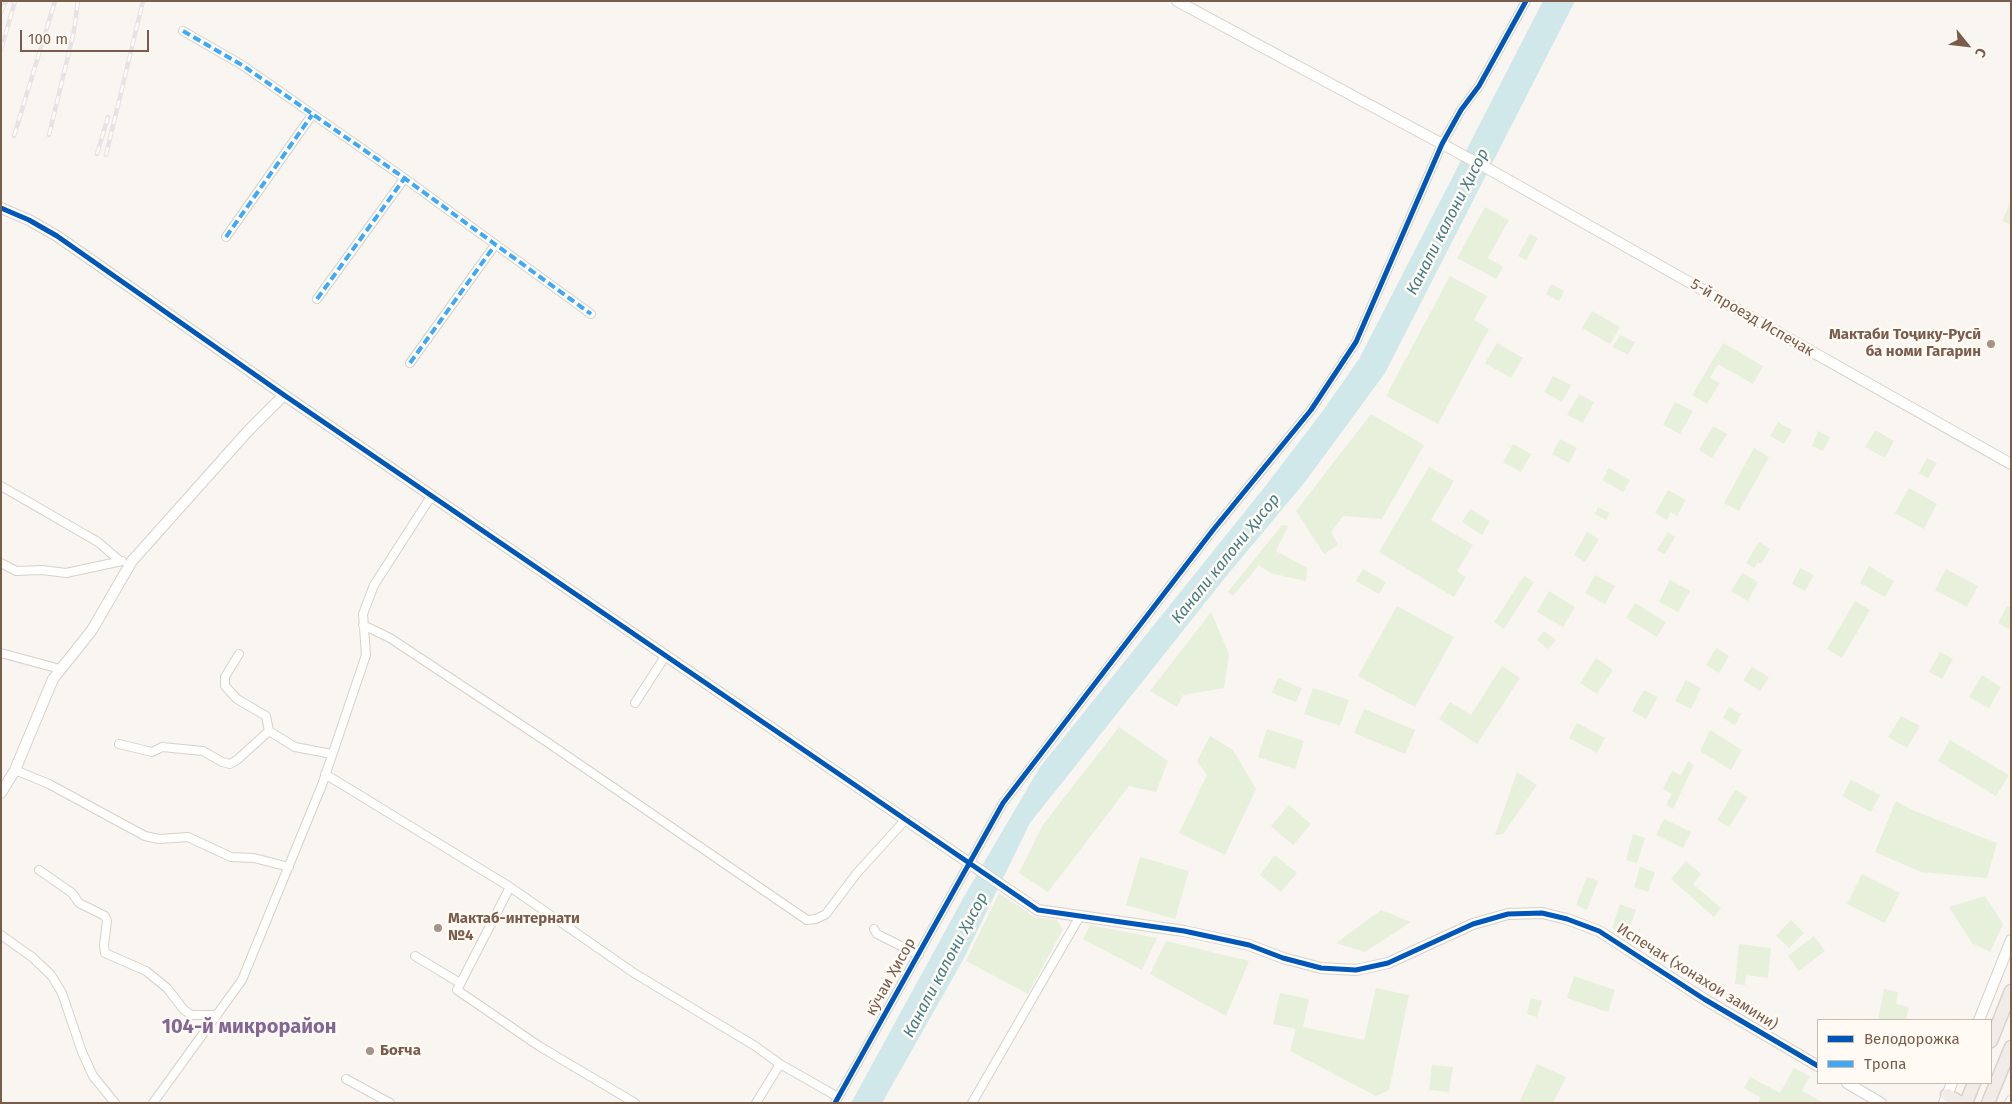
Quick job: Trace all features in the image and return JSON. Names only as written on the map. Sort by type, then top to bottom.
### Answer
[{"type":"highway","points":[[1992,1038],[2011,991]]},
{"type":"highway","points":[[1988,1103],[2011,1047]]},
{"type":"highway","points":[[1966,1103],[1974,1084]]},
{"type":"highway","points":[[1945,1099],[1961,1103]]},
{"type":"street","name":"5-й проезд Испечак","points":[[1177,1],[1494,172],[2011,464]]},
{"type":"street","name":"кӯчаи Ҳисор","points":[[836,1100],[919,955],[1002,803],[1213,530],[1311,410],[1356,342],[1442,144],[1461,110],[1480,86],[1526,1]]},
{"type":"street","points":[[184,31],[242,65],[591,314]]},
{"type":"street","points":[[226,237],[312,115]]},
{"type":"street","points":[[317,299],[404,179]]},
{"type":"street","name":"Испечак (хонахои замини)","points":[[1,208],[29,220],[57,236],[284,395],[1038,910],[1184,930],[1249,945],[1283,958],[1321,968],[1356,970],[1388,963],[1473,924],[1508,914],[1542,914],[1567,919],[1599,931],[1704,999],[1817,1065]]},
{"type":"street","points":[[410,363],[495,245]]},
{"type":"street","points":[[1,793],[15,770],[53,679],[92,630],[132,561],[248,431],[284,395]]},
{"type":"street","points":[[1,486],[98,542],[120,561]]},
{"type":"street","points":[[153,1103],[242,980],[325,774],[366,655],[363,625],[364,614],[374,585],[432,495]]},
{"type":"street","points":[[1,563],[16,571],[42,570],[66,573],[120,561],[132,561]]},
{"type":"street","points":[[363,625],[390,638],[528,729],[807,920],[816,919],[826,914],[857,873],[906,819]]},
{"type":"street","points":[[1,653],[60,669]]},
{"type":"street","points":[[239,654],[225,677],[225,686],[237,699],[266,716],[269,731],[295,748],[332,754]]},
{"type":"street","points":[[635,703],[666,655]]},
{"type":"street","points":[[119,744],[152,752],[162,747],[204,751],[222,762],[230,764],[269,731]]},
{"type":"street","points":[[15,770],[49,784],[145,836],[168,839],[188,837],[231,857],[254,858],[289,867]]},
{"type":"street","points":[[325,774],[510,887],[634,973],[755,1046],[836,1100]]},
{"type":"street","points":[[39,870],[72,893],[79,903],[105,916],[107,921],[105,953],[146,971],[167,988],[184,1010],[192,1015],[217,1015]]},
{"type":"street","points":[[510,887],[457,990],[539,1046],[635,1103]]},
{"type":"street","points":[[972,1103],[1080,916]]},
{"type":"street","points":[[874,929],[877,934],[919,955]]},
{"type":"street","points":[[1,935],[32,957],[51,975],[62,993],[82,1052],[93,1076],[115,1103]]},
{"type":"street","points":[[1980,1019],[2011,940]]},
{"type":"street","points":[[414,956],[460,984]]},
{"type":"street","points":[[756,1103],[780,1064]]},
{"type":"street","points":[[346,1079],[390,1103]]},
{"type":"street","points":[[1849,1084],[1881,1103]]},
{"type":"street","points":[[1945,1099],[1952,1084]]},
{"type":"green space","points":[[2011,201],[2011,225],[2002,221]]},
{"type":"green space","points":[[1485,207],[1509,220],[1488,258],[1503,267],[1496,279],[1457,258]]},
{"type":"green space","points":[[1530,234],[1538,238],[1526,260],[1518,256]]},
{"type":"green space","points":[[1450,276],[1487,296],[1474,320],[1489,329],[1438,424],[1386,396]]},
{"type":"green space","points":[[1551,284],[1564,291],[1559,301],[1546,294]]},
{"type":"green space","points":[[1592,311],[1620,327],[1610,344],[1582,328]]},
{"type":"green space","points":[[1620,335],[1635,342],[1628,355],[1613,347]]},
{"type":"green space","points":[[1497,343],[1523,358],[1511,378],[1485,363]]},
{"type":"green space","points":[[1723,343],[1763,366],[1753,384],[1718,364],[1710,378],[1720,383],[1707,404],[1692,395]]},
{"type":"green space","points":[[1553,376],[1571,385],[1562,402],[1544,392]]},
{"type":"green space","points":[[1579,394],[1594,402],[1583,423],[1567,415]]},
{"type":"green space","points":[[1675,402],[1693,411],[1680,434],[1663,425]]},
{"type":"green space","points":[[1371,414],[1424,445],[1382,519],[1343,516],[1331,532],[1338,545],[1324,554],[1296,511]]},
{"type":"green space","points":[[1778,422],[1792,430],[1784,444],[1770,436]]},
{"type":"green space","points":[[1713,426],[1727,434],[1712,458],[1699,450]]},
{"type":"green space","points":[[1875,430],[1894,441],[1885,458],[1865,447]]},
{"type":"green space","points":[[1818,431],[1830,437],[1823,451],[1812,446]]},
{"type":"green space","points":[[1560,439],[1577,448],[1569,463],[1552,454]]},
{"type":"green space","points":[[1513,444],[1531,454],[1521,472],[1503,462]]},
{"type":"green space","points":[[1754,448],[1769,457],[1739,511],[1724,503]]},
{"type":"green space","points":[[1927,458],[1937,463],[1928,478],[1919,473]]},
{"type":"green space","points":[[1429,467],[1454,481],[1431,520],[1473,545],[1457,571],[1466,577],[1454,597],[1379,552]]},
{"type":"green space","points":[[1609,468],[1630,480],[1623,492],[1602,480]]},
{"type":"green space","points":[[1909,488],[1937,504],[1924,529],[1895,513]]},
{"type":"green space","points":[[1668,490],[1686,500],[1677,516],[1671,512],[1667,520],[1655,513]]},
{"type":"green space","points":[[1598,507],[1610,513],[1606,520],[1595,514]]},
{"type":"green space","points":[[1470,509],[1490,521],[1482,535],[1462,522]]},
{"type":"green space","points":[[1282,525],[1288,526],[1276,551],[1307,568],[1306,581],[1270,573],[1259,565],[1233,596],[1228,592]]},
{"type":"green space","points":[[1587,532],[1599,539],[1585,562],[1574,555]]},
{"type":"green space","points":[[1668,532],[1675,537],[1665,554],[1657,550]]},
{"type":"green space","points":[[1759,542],[1770,549],[1761,564],[1758,562],[1754,568],[1746,563]]},
{"type":"green space","points":[[1869,566],[1894,581],[1885,597],[1860,583]]},
{"type":"green space","points":[[1800,568],[1814,575],[1805,591],[1792,584]]},
{"type":"green space","points":[[1363,569],[1386,582],[1379,594],[1356,581]]},
{"type":"green space","points":[[1946,569],[1978,586],[1967,607],[1935,590]]},
{"type":"green space","points":[[1742,573],[1758,582],[1748,601],[1731,591]]},
{"type":"green space","points":[[1595,575],[1615,586],[1605,604],[1585,593]]},
{"type":"green space","points":[[1524,576],[1534,582],[1504,629],[1494,622]]},
{"type":"green space","points":[[1670,580],[1690,591],[1678,612],[1659,602]]},
{"type":"green space","points":[[1549,591],[1575,607],[1563,627],[1537,612]]},
{"type":"green space","points":[[1855,601],[1870,610],[1842,658],[1827,649]]},
{"type":"green space","points":[[1635,603],[1666,622],[1657,637],[1626,618]]},
{"type":"green space","points":[[1397,606],[1454,637],[1415,707],[1358,676]]},
{"type":"green space","points":[[2007,606],[2011,608],[2011,630],[1998,623]]},
{"type":"green space","points":[[1211,612],[1229,654],[1224,688],[1183,695],[1177,707],[1150,691]]},
{"type":"green space","points":[[1544,631],[1556,640],[1548,649],[1537,640]]},
{"type":"green space","points":[[1716,648],[1729,656],[1719,673],[1706,665]]},
{"type":"green space","points":[[1940,652],[1953,659],[1942,679],[1929,672]]},
{"type":"green space","points":[[1596,658],[1613,670],[1597,694],[1580,683]]},
{"type":"green space","points":[[1502,666],[1520,678],[1477,744],[1439,719],[1450,702],[1471,715]]},
{"type":"green space","points":[[1752,667],[1769,677],[1760,691],[1743,680]]},
{"type":"green space","points":[[1982,675],[2001,687],[1989,708],[1969,697]]},
{"type":"green space","points":[[1278,678],[1302,688],[1296,702],[1272,693]]},
{"type":"green space","points":[[1686,680],[1701,688],[1691,709],[1675,701]]},
{"type":"green space","points":[[1313,688],[1349,700],[1340,726],[1304,714]]},
{"type":"green space","points":[[1644,690],[1658,697],[1646,719],[1632,711]]},
{"type":"green space","points":[[1729,707],[1741,714],[1735,725],[1723,718]]},
{"type":"green space","points":[[1364,709],[1415,730],[1405,754],[1354,733]]},
{"type":"green space","points":[[1901,716],[1920,726],[1907,748],[1888,737]]},
{"type":"green space","points":[[1577,723],[1605,738],[1597,753],[1569,738]]},
{"type":"green space","points":[[1119,727],[1168,761],[1156,792],[1129,786],[1048,892],[1019,873],[1042,826]]},
{"type":"green space","points":[[1267,729],[1304,741],[1295,769],[1258,757]]},
{"type":"green space","points":[[1710,730],[1742,750],[1731,770],[1700,751]]},
{"type":"green space","points":[[1210,736],[1233,750],[1256,789],[1225,855],[1179,833],[1207,775],[1197,761]]},
{"type":"green space","points":[[1950,740],[2009,775],[1996,796],[1938,761]]},
{"type":"green space","points":[[1688,761],[1694,765],[1673,809],[1666,805],[1672,794],[1663,789],[1672,771],[1681,775]]},
{"type":"green space","points":[[1517,772],[1537,785],[1503,834],[1495,835]]},
{"type":"green space","points":[[1851,780],[1880,795],[1871,812],[1842,796]]},
{"type":"green space","points":[[1735,790],[1748,797],[1729,827],[1717,820]]},
{"type":"green space","points":[[1896,801],[1912,810],[1997,843],[1987,878],[1921,872],[1875,852]]},
{"type":"green space","points":[[1289,805],[1311,824],[1293,845],[1271,826]]},
{"type":"green space","points":[[1664,819],[1691,832],[1683,848],[1656,835]]},
{"type":"green space","points":[[1633,834],[1645,838],[1637,863],[1626,860]]},
{"type":"green space","points":[[1275,855],[1297,873],[1281,892],[1260,875]]},
{"type":"green space","points":[[1140,857],[1189,871],[1175,919],[1126,905]]},
{"type":"green space","points":[[1686,861],[1701,874],[1693,884],[1721,908],[1714,917],[1671,879]]},
{"type":"green space","points":[[1640,867],[1655,872],[1648,892],[1634,887]]},
{"type":"green space","points":[[1862,874],[1900,893],[1885,923],[1847,904]]},
{"type":"green space","points":[[1587,877],[1598,881],[1587,910],[1576,905]]},
{"type":"green space","points":[[999,893],[1035,917],[1057,920],[1063,929],[1028,994],[966,961]]},
{"type":"green space","points":[[1985,896],[2003,924],[1990,952],[1972,943],[1949,907]]},
{"type":"green space","points":[[1620,904],[1636,910],[1627,934],[1612,928]]},
{"type":"green space","points":[[1381,910],[1411,922],[1365,952],[1336,943]]},
{"type":"green space","points":[[1791,920],[1804,933],[1789,948],[1776,936]]},
{"type":"green space","points":[[1090,925],[1157,938],[1142,970],[1083,939]]},
{"type":"green space","points":[[1814,936],[1825,951],[1799,971],[1788,956]]},
{"type":"green space","points":[[1166,941],[1249,961],[1226,1016],[1150,974]]},
{"type":"green space","points":[[1739,944],[1771,948],[1768,978],[1746,975],[1745,985],[1735,984]]},
{"type":"green space","points":[[1574,976],[1615,990],[1608,1012],[1567,998]]},
{"type":"green space","points":[[1376,988],[1409,995],[1389,1090],[1376,1096],[1290,1051],[1296,1029],[1273,1024],[1280,993],[1309,999],[1303,1027],[1364,1040]]},
{"type":"green space","points":[[1884,989],[1898,992],[1896,1004],[1909,1007],[1906,1019],[1878,1019]]},
{"type":"green space","points":[[1531,998],[1542,1001],[1537,1017],[1527,1014]]},
{"type":"green space","points":[[1537,1064],[1566,1077],[1553,1103],[1519,1103]]},
{"type":"green space","points":[[1432,1065],[1453,1067],[1449,1092],[1429,1090]]},
{"type":"green space","points":[[1794,1068],[1810,1076],[1802,1091],[1824,1103],[1758,1103],[1760,1097],[1744,1088],[1750,1077],[1780,1093]]},
{"type":"water","name":"Канали калони Ҳисор","points":[[1543,1],[1575,1],[1385,373],[1305,482],[1228,574],[1030,823],[963,960],[882,1103],[851,1103],[966,893],[1040,767],[1267,484],[1322,412],[1359,359]]},
{"type":"railway","points":[[1,12],[6,1]]},
{"type":"railway","points":[[1,50],[15,1]]},
{"type":"railway","points":[[14,136],[55,1]]},
{"type":"railway","points":[[49,135],[74,31],[78,1]]},
{"type":"railway","points":[[106,155],[143,1]]},
{"type":"railway","points":[[97,154],[108,117]]},
{"type":"marked path","points":[[183,31],[242,65],[400,175],[591,314]]},
{"type":"marked path","points":[[226,237],[312,115]]},
{"type":"marked path","points":[[317,299],[404,179]]},
{"type":"marked path","points":[[410,363],[495,245]]},
{"type":"cycle path","points":[[835,1103],[1003,803],[1213,530],[1311,410],[1356,342],[1442,144],[1461,110],[1479,86],[1526,1]]},
{"type":"cycle path","points":[[1,208],[29,220],[57,236],[284,395],[1038,910],[1184,931],[1249,945],[1283,958],[1321,968],[1356,970],[1388,963],[1473,924],[1508,914],[1542,913],[1567,919],[1599,931],[1704,999],[1817,1065]]},
{"type":"place","name":"Мактаби Тоҷику-Русӣ ба номи Гагарин","points":[[1991,344]]},
{"type":"place","name":"Мактаб-интернати №4","points":[[438,928]]},
{"type":"place","name":"Боғча","points":[[370,1051]]},
{"type":"district","name":"104-й микрорайон","points":[[249,1027]]}]
